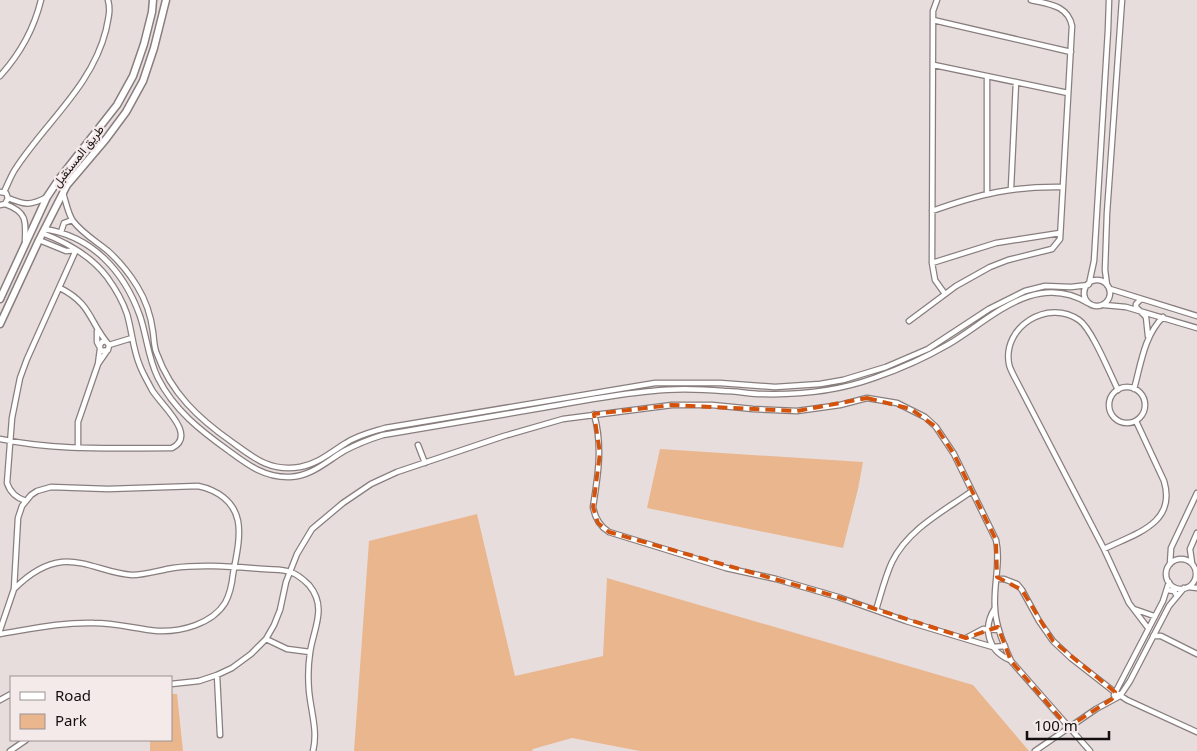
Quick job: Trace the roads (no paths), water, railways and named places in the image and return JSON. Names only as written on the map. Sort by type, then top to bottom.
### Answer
[{"type":"main road","name":"طريق المستقبل","points":[[0,299],[47,197],[117,105],[133,76],[144,44],[153,0]]},
{"type":"main road","name":"طريق المستقبل","points":[[0,324],[43,231],[67,185],[126,112],[143,81],[154,48],[166,0]]},
{"type":"street","points":[[0,76],[23,46],[33,26],[41,0]]},
{"type":"street","points":[[47,197],[28,205],[8,198],[2,192],[18,164],[41,133],[58,115],[87,74],[105,35],[110,11],[108,0]]},
{"type":"street","points":[[937,0],[933,11],[932,263],[935,280],[945,294]]},
{"type":"street","points":[[909,321],[974,274],[1008,260],[1052,249],[1057,245],[1060,233],[1072,26],[1071,18],[1061,8],[1031,0]]},
{"type":"street","points":[[1088,303],[1084,296],[1094,261],[1109,0]]},
{"type":"street","points":[[1104,305],[1110,295],[1105,270],[1107,213],[1122,0]]},
{"type":"street","points":[[933,20],[1071,52]]},
{"type":"street","points":[[1106,60],[1117,60]]},
{"type":"street","points":[[934,64],[1068,93]]},
{"type":"street","points":[[987,76],[987,193]]},
{"type":"street","points":[[1011,188],[1016,82]]},
{"type":"street","points":[[932,211],[987,193],[1011,188],[1063,187]]},
{"type":"street","points":[[63,192],[72,220],[108,251],[124,268],[137,287],[147,308],[156,353],[177,393],[208,425],[259,462],[270,466],[292,468],[313,464],[348,441],[366,433],[385,428],[654,383],[720,382],[775,387],[813,385],[843,380],[886,368],[928,349],[989,309],[1025,291],[1044,286],[1071,287],[1088,284],[1092,281],[1100,281],[1109,287],[1141,299],[1197,316]]},
{"type":"street","points":[[8,198],[3,204],[21,212],[26,222],[25,242]]},
{"type":"street","points":[[1097,212],[1107,213]]},
{"type":"street","points":[[62,232],[64,223],[72,220]]},
{"type":"street","points":[[43,231],[62,232],[84,243],[104,258],[121,278],[139,316],[149,357],[158,378],[170,398],[185,416],[246,464],[266,474],[286,477],[305,474],[317,469],[345,450],[383,435],[566,404],[652,391],[688,389],[782,394],[834,388],[870,380],[912,364],[952,342],[1005,306],[1028,297],[1047,293],[1072,295],[1099,306],[1119,306],[1197,328]]},
{"type":"street","points":[[0,439],[23,444],[78,448],[172,448],[181,441],[180,427],[157,397],[140,367],[127,314],[107,278],[91,261],[70,244],[43,231]]},
{"type":"street","points":[[932,263],[996,243],[1060,233]]},
{"type":"street","points":[[39,240],[66,252],[76,250]]},
{"type":"street","points":[[26,501],[12,493],[7,483],[12,418],[20,378],[27,359],[76,250]]},
{"type":"street","points":[[60,288],[78,299],[85,307],[97,331],[107,343],[107,351],[98,364]]},
{"type":"street","points":[[1141,299],[1136,304],[1136,307],[1142,312],[1147,323],[1147,340]]},
{"type":"street","points":[[1118,390],[1088,330],[1080,320],[1059,313],[1037,315],[1027,321],[1013,339],[1009,356],[1012,371],[1133,609],[1148,628]]},
{"type":"street","points":[[1134,389],[1147,340],[1152,329],[1163,317]]},
{"type":"street","points":[[97,331],[100,348],[103,351],[107,351]]},
{"type":"street","points":[[78,448],[78,422],[98,364],[102,342],[107,343],[132,338]]},
{"type":"street","points":[[1134,389],[1142,396],[1145,406],[1140,417],[1130,423],[1119,421],[1111,414],[1109,403],[1111,398],[1118,390],[1134,389]]},
{"type":"street","points":[[564,397],[566,404]]},
{"type":"street","points":[[172,684],[199,681],[217,675],[232,668],[251,654],[266,639],[274,625],[290,571],[297,554],[312,529],[342,503],[371,484],[397,472],[533,426],[594,414],[672,405],[712,405],[753,410],[797,411],[840,405],[867,398],[882,399],[911,409],[936,427],[954,454],[996,540],[999,552],[995,608],[999,630],[1011,661]]},
{"type":"street","points":[[594,414],[600,453],[593,507],[595,516],[604,529],[614,535],[708,563],[807,588],[906,621],[993,647],[1005,646]]},
{"type":"street","points":[[1104,549],[1154,524],[1166,504],[1164,481],[1136,421]]},
{"type":"street","points":[[418,445],[425,463]]},
{"type":"street","points":[[0,630],[14,589],[18,518],[26,501],[37,491],[51,487],[108,489],[198,486],[209,488],[219,493],[234,510],[238,520],[238,535],[230,594],[217,612],[208,618],[184,628],[159,631],[99,623],[71,622],[0,634]]},
{"type":"street","points":[[876,610],[893,561],[904,543],[920,527],[972,491]]},
{"type":"street","points":[[1197,493],[1171,548],[1170,564],[1166,574],[1169,582],[1176,587],[1197,588]]},
{"type":"street","points":[[1036,751],[1068,727],[1112,699],[1120,696],[1146,651],[1168,606],[1196,578],[1196,570],[1192,563],[1190,549],[1197,533]]},
{"type":"street","points":[[1170,564],[1179,559],[1192,563]]},
{"type":"street","points":[[14,589],[35,571],[61,562],[80,562],[116,573],[134,575],[194,566],[290,571],[309,586],[317,602],[318,621],[310,652],[309,692],[315,727],[313,751]]},
{"type":"street","points":[[997,579],[1004,579],[1017,584],[1053,641],[1071,658],[1120,696],[1197,732]]},
{"type":"street","points":[[1112,699],[1167,590],[1169,582]]},
{"type":"street","points":[[1167,590],[1172,590],[1177,596]]},
{"type":"street","points":[[995,608],[988,621],[990,641],[993,647],[998,653],[1011,661],[1090,751]]},
{"type":"street","points":[[1133,609],[1154,616]]},
{"type":"street","points":[[966,638],[978,631],[988,629],[999,630]]},
{"type":"street","points":[[1157,629],[1161,636]]},
{"type":"street","points":[[1153,636],[1161,636],[1197,654]]},
{"type":"street","points":[[266,639],[287,649],[310,652]]},
{"type":"street","points":[[1138,647],[1146,651]]},
{"type":"street","points":[[217,675],[220,735]]},
{"type":"street","points":[[1123,677],[1130,681]]},
{"type":"street","points":[[10,751],[25,741]]}]
